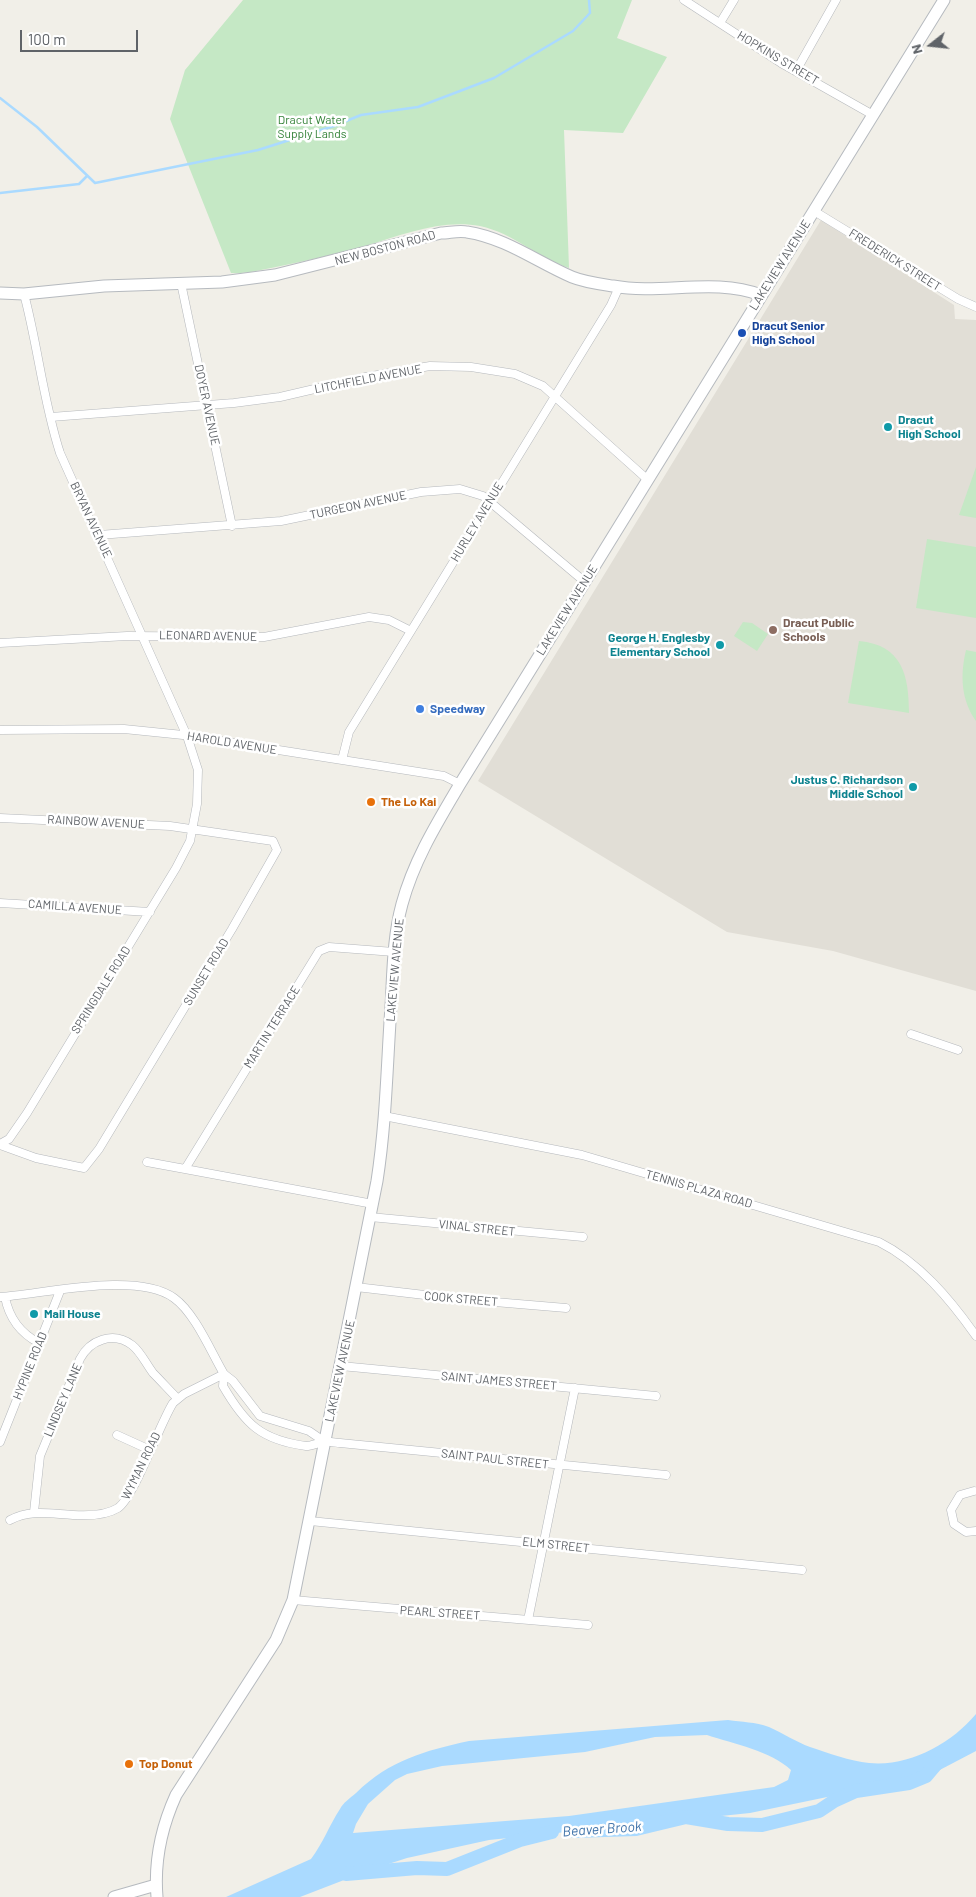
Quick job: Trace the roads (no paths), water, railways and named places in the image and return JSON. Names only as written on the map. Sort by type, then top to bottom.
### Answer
[{"type":"main road","name":"LAKEVIEW AVENUE","points":[[157,1897],[156,1885],[160,1838],[176,1795],[276,1640],[293,1600],[373,1204],[384,1116],[394,952],[400,915],[414,869],[431,833],[460,784],[760,295],[944,0]]},
{"type":"main road","name":"NEW BOSTON ROAD","points":[[0,293],[24,294],[104,286],[222,282],[275,275],[441,234],[466,231],[497,240],[574,277],[619,287],[649,290],[724,287],[748,290],[760,295]]},
{"type":"main road","points":[[114,1897],[156,1885]]},
{"type":"street","name":"HOPKINS STREET","points":[[684,0],[796,71],[873,115]]},
{"type":"street","points":[[720,23],[734,0]]},
{"type":"street","points":[[796,71],[836,0]]},
{"type":"street","name":"FREDERICK STREET","points":[[814,211],[958,299],[976,307]]},
{"type":"street","name":"DOYER AVENUE","points":[[181,283],[232,526]]},
{"type":"street","name":"HURLEY AVENUE","points":[[342,760],[349,732],[611,305],[619,287]]},
{"type":"street","name":"BRYAN AVENUE","points":[[24,294],[34,331],[60,453],[99,535],[187,736],[198,770],[197,804],[192,829]]},
{"type":"street","name":"LITCHFIELD AVENUE","points":[[51,417],[207,406],[280,397],[366,377],[430,366],[471,367],[515,374],[543,386],[648,480]]},
{"type":"street","name":"TURGEON AVENUE","points":[[99,535],[281,522],[421,492],[453,488],[478,493],[490,501],[585,582]]},
{"type":"street","name":"LEONARD AVENUE","points":[[0,643],[142,636],[264,637],[369,617],[389,620],[411,631]]},
{"type":"street","name":"HAROLD AVENUE","points":[[0,730],[124,729],[187,736],[444,776],[460,784]]},
{"type":"street","name":"RAINBOW AVENUE","points":[[0,818],[108,822],[192,829]]},
{"type":"street","name":"SPRINGDALE ROAD","points":[[0,1145],[9,1139],[26,1113],[150,912],[190,841],[192,829]]},
{"type":"street","name":"SUNSET ROAD","points":[[0,1145],[36,1158],[83,1168],[99,1149],[136,1089],[237,921],[277,850],[273,841],[192,829]]},
{"type":"street","name":"CAMILLA AVENUE","points":[[0,904],[150,912]]},
{"type":"street","name":"MARTIN TERRACE","points":[[185,1169],[319,951],[329,947],[394,952]]},
{"type":"street","points":[[911,1034],[958,1050]]},
{"type":"street","name":"TENNIS PLAZA ROAD","points":[[384,1116],[582,1155],[879,1242],[893,1249],[917,1268],[960,1313],[976,1336]]},
{"type":"street","points":[[147,1162],[373,1204]]},
{"type":"street","name":"VINAL STREET","points":[[370,1217],[583,1237]]},
{"type":"street","points":[[39,1343],[18,1328],[3,1297],[105,1286],[134,1286],[154,1289],[174,1297],[187,1311],[224,1374],[233,1381],[260,1416],[309,1431],[325,1442]]},
{"type":"street","name":"COOK STREET","points":[[356,1287],[459,1299],[566,1308]]},
{"type":"street","name":"HYPINE ROAD","points":[[0,1440],[60,1291]]},
{"type":"street","name":"LINDSEY LANE","points":[[34,1512],[40,1456],[80,1359],[90,1346],[105,1339],[116,1338],[126,1342],[135,1349],[177,1398]]},
{"type":"street","name":"SAINT JAMES STREET","points":[[341,1366],[656,1396]]},
{"type":"street","points":[[177,1398],[224,1374]]},
{"type":"street","points":[[224,1374],[223,1386],[235,1407],[253,1427],[265,1435],[309,1446],[325,1442]]},
{"type":"street","points":[[528,1620],[575,1388]]},
{"type":"street","name":"WYMAN ROAD","points":[[10,1520],[20,1514],[34,1512],[85,1516],[102,1514],[116,1509],[130,1492],[169,1409],[177,1398]]},
{"type":"street","points":[[117,1435],[150,1450]]},
{"type":"street","name":"SAINT PAUL STREET","points":[[325,1442],[666,1475]]},
{"type":"street","points":[[975,1489],[960,1495],[951,1510],[954,1524],[966,1532],[976,1531]]},
{"type":"street","name":"ELM STREET","points":[[310,1521],[802,1570]]},
{"type":"street","name":"PEARL STREET","points":[[293,1600],[588,1625]]},
{"type":"water","points":[[976,1714],[976,1751],[934,1773],[919,1778],[750,1813],[489,1840],[407,1858],[300,1897],[226,1897],[311,1859],[343,1805],[382,1772],[422,1753],[469,1741],[728,1720],[769,1727],[805,1745],[847,1759],[869,1763],[884,1763],[914,1757],[928,1751],[942,1744],[966,1725]],"holes":[[[707,1735],[763,1753],[783,1763],[791,1770],[788,1780],[774,1787],[569,1816],[353,1833],[368,1804],[395,1780],[407,1774],[442,1766],[585,1752],[655,1737]]]},
{"type":"waterway","points":[[0,98],[37,127],[95,183],[258,150],[334,126],[361,115],[418,107],[494,78],[573,31],[590,13],[589,0]]},
{"type":"waterway","points":[[0,193],[79,184],[87,176]]},
{"type":"waterway","name":"Beaver Brook","points":[[574,1831],[636,1829],[686,1817],[728,1824],[762,1825],[819,1811],[834,1801],[856,1791],[909,1783],[926,1776],[937,1763]]},
{"type":"waterway","name":"Beaver Brook","points":[[346,1874],[417,1868],[447,1869],[520,1840],[552,1832]]},
{"type":"place","name":"Dracut Senior High School","points":[[742,333]]},
{"type":"place","name":"Dracut High School","points":[[888,427]]},
{"type":"place","name":"Dracut Public Schools","points":[[773,630]]},
{"type":"place","name":"George H. Englesby Elementary School","points":[[720,645]]},
{"type":"place","name":"Speedway","points":[[420,709]]},
{"type":"place","name":"Justus C. Richardson Middle School","points":[[913,787]]},
{"type":"place","name":"The Lo Kai","points":[[371,802]]},
{"type":"place","name":"Mail House","points":[[34,1314]]},
{"type":"place","name":"Top Donut","points":[[129,1764]]},
{"type":"park label","name":"Dracut Water Supply Lands","points":[[312,127]]}]
